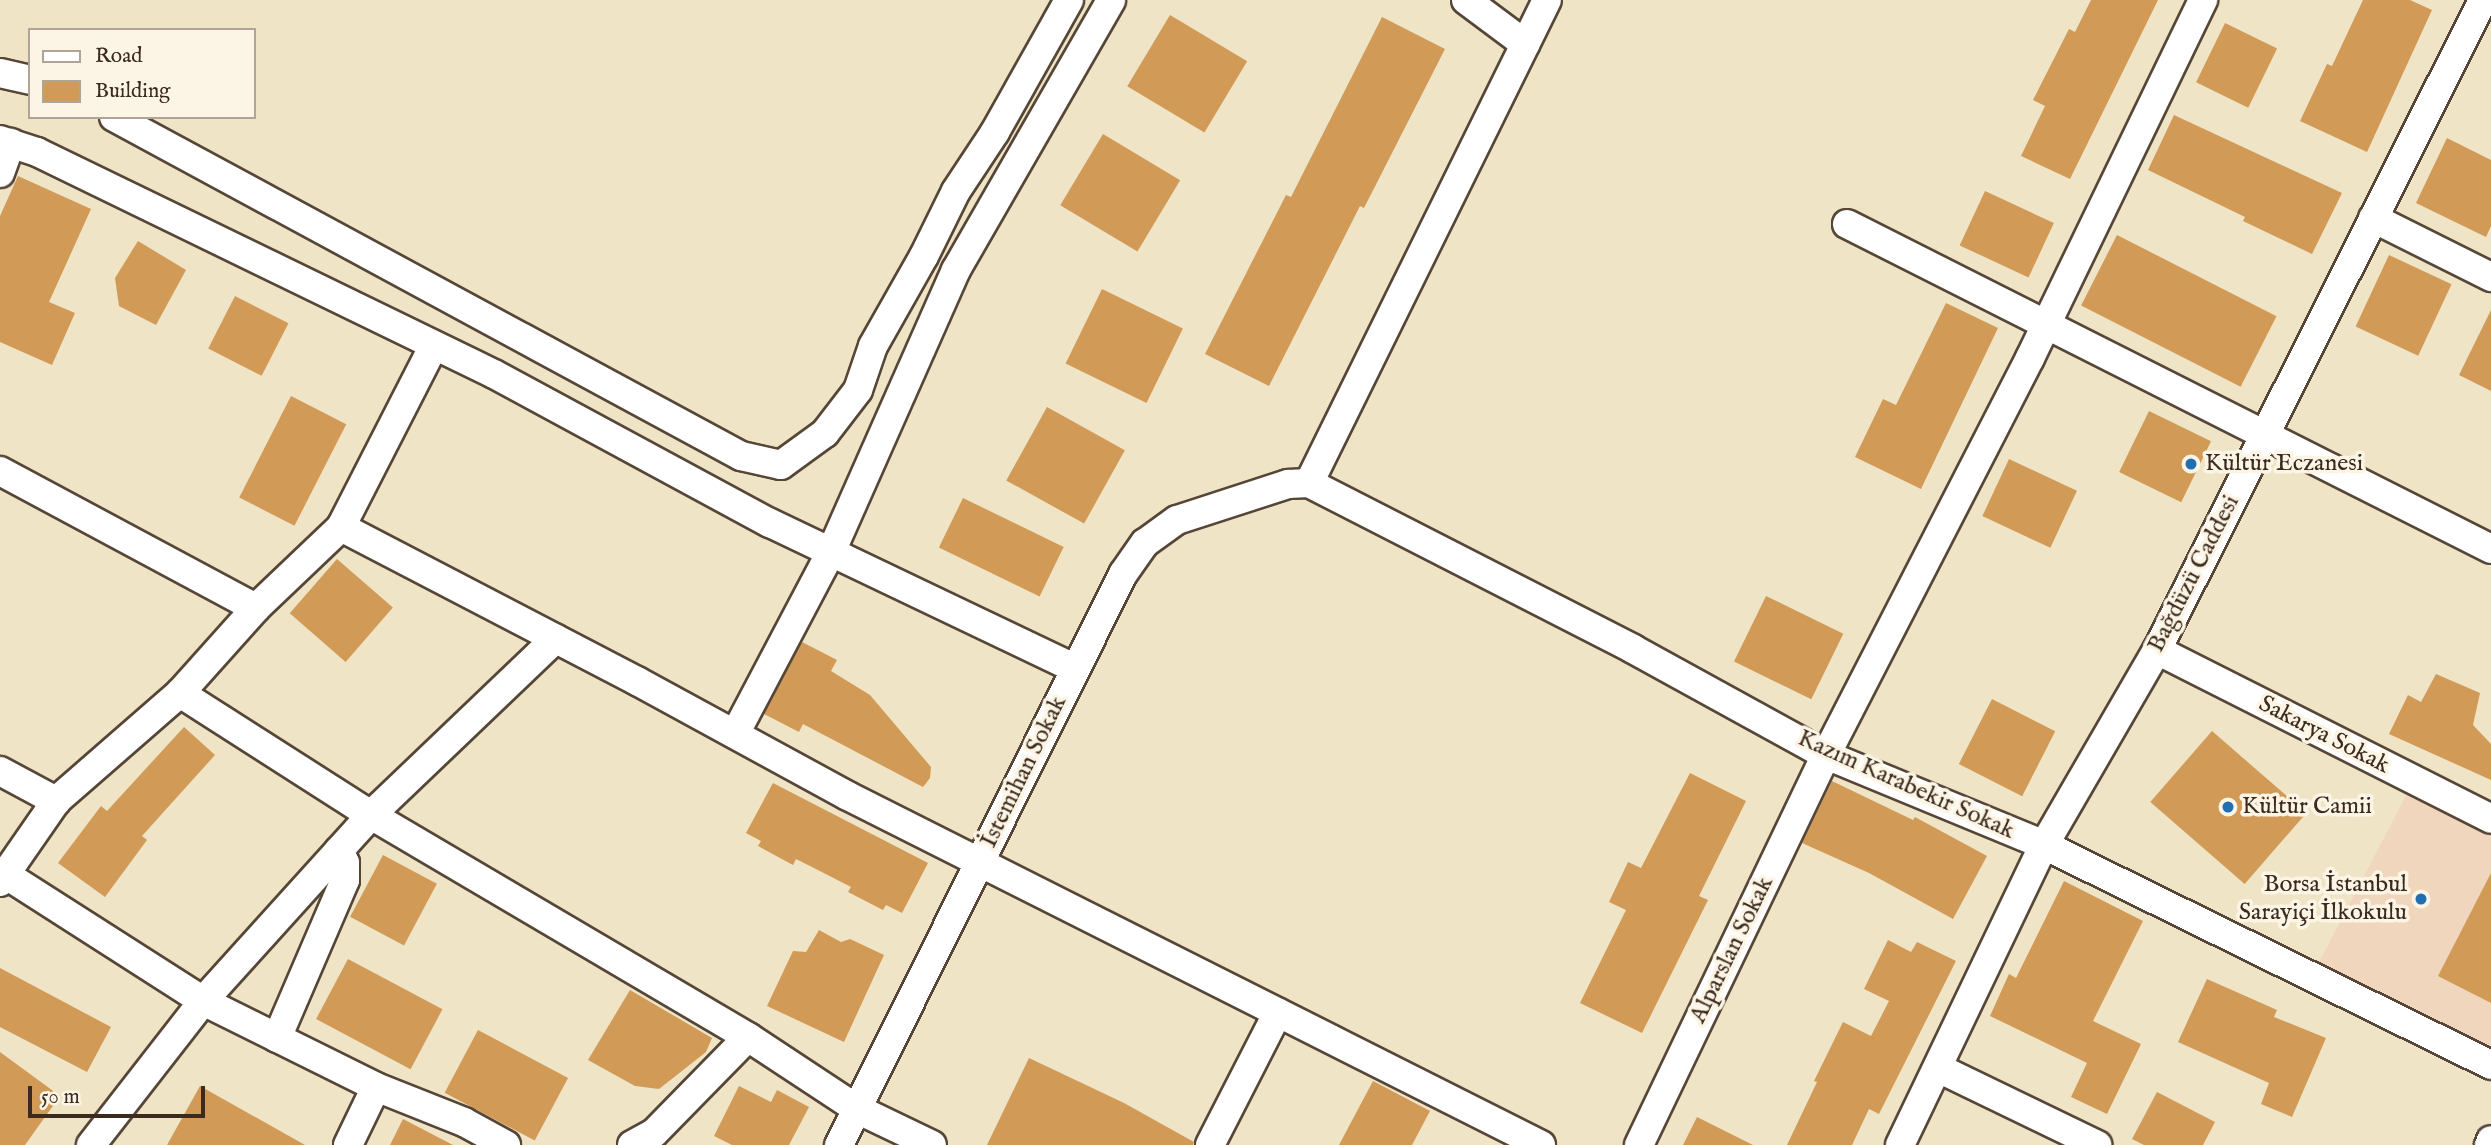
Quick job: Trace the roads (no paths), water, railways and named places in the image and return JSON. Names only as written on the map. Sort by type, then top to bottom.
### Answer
[{"type":"street","points":[[118,119],[741,456],[781,465],[825,433],[858,390],[873,346],[925,256],[956,191],[995,132],[1069,0]]},
{"type":"street","points":[[735,734],[831,552],[956,270],[1034,140],[1111,0]]},
{"type":"street","points":[[1466,0],[1525,44]]},
{"type":"street","points":[[1299,483],[1548,0]]},
{"type":"street","name":"Alparslan Sokak","points":[[1639,1145],[1826,755],[2046,324],[2203,0]]},
{"type":"street","name":"Bağdüzü Caddesi","points":[[1900,1145],[2044,845],[2157,650],[2482,3]]},
{"type":"street","points":[[0,73],[28,80]]},
{"type":"street","points":[[0,173],[5,142],[37,152],[433,347],[494,374],[770,523],[1074,668]]},
{"type":"street","points":[[2374,218],[2491,278]]},
{"type":"street","points":[[1847,224],[2491,549]]},
{"type":"street","points":[[433,347],[341,527],[256,608],[180,693],[56,801],[2,876],[203,1001],[376,1087],[464,1122],[506,1145]]},
{"type":"street","points":[[0,471],[256,608]]},
{"type":"street","name":"İstemihan Sokak","points":[[839,1145],[1123,574],[1145,543],[1177,520],[1299,483]]},
{"type":"street","name":"Kazım Karabekir Sokak","points":[[1299,483],[1633,649],[1826,755],[2044,845],[2491,1065]]},
{"type":"street","points":[[341,527],[980,863],[1541,1145]]},
{"type":"street","points":[[91,1145],[203,1001],[371,815],[555,639]]},
{"type":"street","name":"Sakarya Sokak","points":[[2157,650],[2491,820]]},
{"type":"street","points":[[180,693],[371,815],[748,1037],[857,1109],[932,1145]]},
{"type":"street","points":[[0,771],[56,801]]},
{"type":"street","points":[[277,1038],[345,880],[345,863],[339,850]]},
{"type":"street","points":[[1210,1145],[1278,1012]]},
{"type":"street","points":[[632,1145],[654,1133],[748,1037]]},
{"type":"street","points":[[1938,1068],[2096,1145]]},
{"type":"street","points":[[348,1145],[376,1087]]},
{"type":"street","points":[[2488,1145],[2491,1140]]},
{"type":"place","name":"Kültür Eczanesi","points":[[2191,464]]},
{"type":"place","name":"Kültür Camii","points":[[2228,807]]},
{"type":"place","name":"Borsa İstanbul Sarayiçi İlkokulu","points":[[2421,899]]}]
